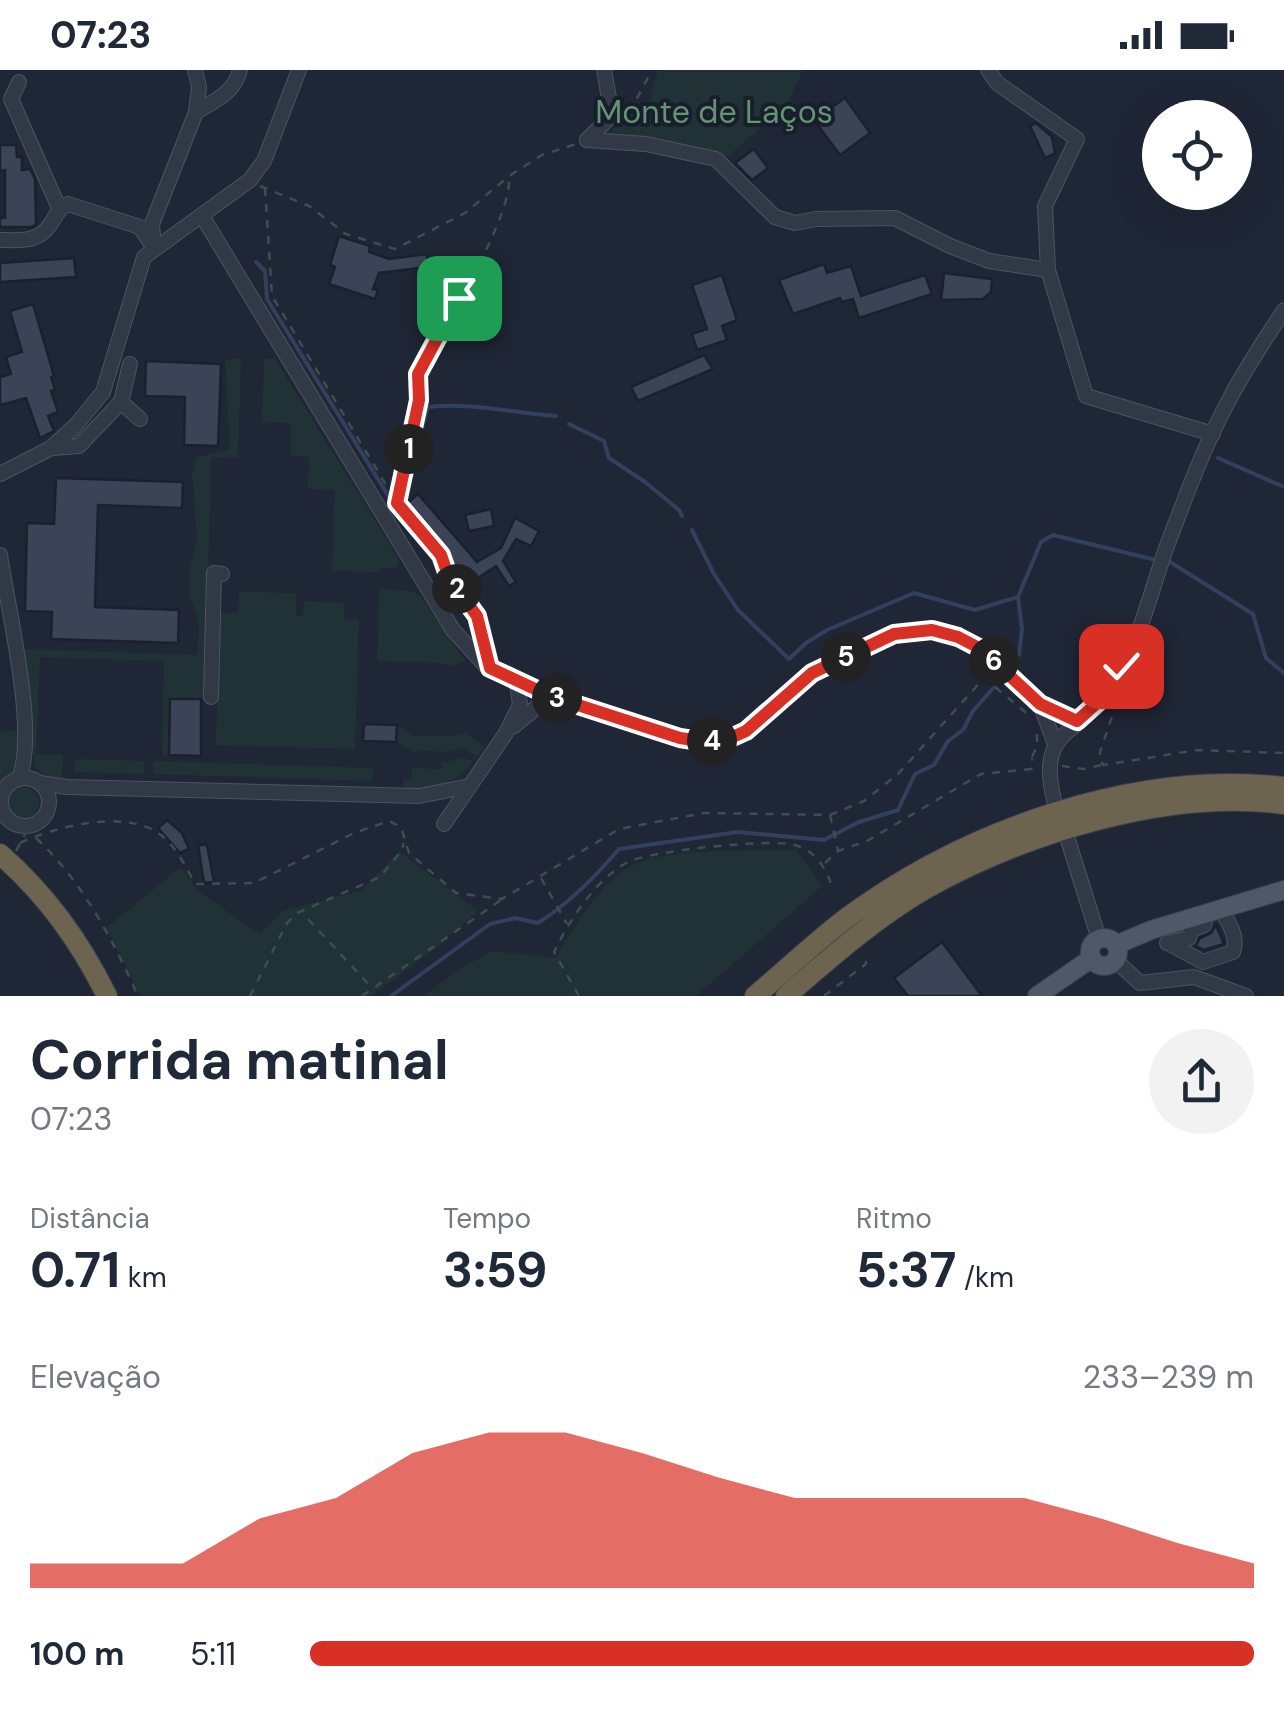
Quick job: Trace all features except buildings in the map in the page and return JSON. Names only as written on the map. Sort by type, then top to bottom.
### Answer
[{"type":"highway","points":[[756,996],[847,918],[914,874],[997,832],[1085,805],[1181,786],[1284,786]]},
{"type":"highway","points":[[786,996],[856,936],[925,890],[1006,851],[1093,821],[1181,805],[1284,804]]},
{"type":"highway","points":[[5,859],[54,928],[94,996]]},
{"type":"highway","points":[[5,859],[32,882],[64,922],[107,996]]},
{"type":"main road","points":[[1037,996],[1092,958],[1103,965],[1110,948],[1151,930],[1284,890]]},
{"type":"street","points":[[154,248],[152,224],[196,112],[199,87],[195,70]]},
{"type":"street","points":[[196,112],[225,95],[236,84],[240,70]]},
{"type":"street","points":[[0,474],[51,448],[76,426],[103,392],[144,256],[250,180],[264,161],[300,70]]},
{"type":"street","points":[[587,140],[612,115],[604,70]]},
{"type":"street","points":[[988,70],[997,82],[1077,139],[1045,206],[1048,270],[1086,396],[1213,434]]},
{"type":"street","points":[[19,82],[11,98],[59,208]]},
{"type":"street","points":[[587,140],[646,144],[716,159],[775,217],[795,223],[895,218],[950,246],[989,260],[1048,270]]},
{"type":"street","points":[[0,240],[28,239],[44,233],[59,208],[68,204],[140,228],[154,248]]},
{"type":"street","points":[[202,216],[453,630],[490,668],[550,696],[680,738],[706,742],[726,740],[746,731],[812,673],[894,634],[932,630],[981,649],[1040,704],[1077,721]]},
{"type":"street","points":[[1054,800],[1048,778],[1055,744],[1108,693],[1136,636],[1168,543],[1227,402],[1284,310]]},
{"type":"street","points":[[51,448],[79,446],[121,402],[130,364]]},
{"type":"street","points":[[121,402],[140,418]]},
{"type":"street","points":[[0,555],[26,722],[26,762],[31,781],[48,796],[48,806]]},
{"type":"street","points":[[212,698],[214,573],[222,574]]},
{"type":"street","points":[[444,824],[506,733],[520,705],[517,683]]},
{"type":"street","points":[[506,733],[550,696]]},
{"type":"street","points":[[1040,704],[1055,744]]},
{"type":"street","points":[[68,787],[53,794],[32,831],[14,823],[3,811],[2,795],[12,782],[68,787],[419,796],[470,786]]},
{"type":"street","points":[[1068,840],[1110,948],[1140,984]]},
{"type":"street","points":[[1151,930],[1170,944],[1203,962],[1233,952],[1236,945],[1228,919],[1213,910],[1189,938],[1170,944]]},
{"type":"street","points":[[1129,996],[1140,984],[1194,977],[1246,996]]},
{"type":"path","points":[[612,115],[636,100],[652,70]]},
{"type":"path","points":[[250,180],[309,206],[346,234],[396,250],[465,213],[509,176],[542,156],[587,140]]},
{"type":"path","points":[[397,503],[419,400],[418,374],[500,222],[510,188],[509,176]]},
{"type":"path","points":[[265,188],[272,296],[397,503],[441,555],[449,578],[477,616],[490,668]]},
{"type":"path","points":[[362,996],[502,899],[620,829],[704,813],[830,815],[864,801],[898,774],[984,678],[1036,723],[1032,769],[981,774],[867,842],[838,851],[824,864]]},
{"type":"path","points":[[1104,764],[1100,752],[1118,700]]},
{"type":"path","points":[[1060,761],[1064,768],[1084,770],[1197,750],[1284,753]]},
{"type":"path","points":[[1032,757],[1038,758]]},
{"type":"path","points":[[830,815],[838,851]]},
{"type":"path","points":[[5,859],[32,831],[122,822],[148,828],[167,842],[195,884],[254,883],[354,833],[388,821],[401,827],[409,853],[456,892],[502,899]]},
{"type":"path","points":[[20,843],[32,831]]},
{"type":"path","points":[[32,831],[60,861],[112,939],[138,996]]},
{"type":"path","points":[[250,996],[287,922],[296,913],[380,877],[403,849],[404,839]]},
{"type":"path","points":[[579,996],[554,952],[568,925],[610,874],[630,860],[674,849],[796,845],[824,864],[833,888]]},
{"type":"path","points":[[540,878],[568,925]]},
{"type":"path","points":[[308,919],[373,989]]},
{"type":"path","points":[[824,996],[866,964],[865,954]]},
{"type":"green space","name":"Monte de Laços","points":[[658,70],[803,70],[787,104],[725,159],[651,138],[607,134],[650,100]]},
{"type":"green space","points":[[241,358],[238,458],[211,457],[205,700],[170,699],[168,756],[162,756],[164,661],[40,657],[36,755],[63,755],[62,779],[50,779],[35,767],[22,649],[198,655],[199,622],[189,594],[189,571],[197,539],[192,473],[197,457],[230,450],[225,360]]},
{"type":"green space","points":[[264,359],[275,359],[395,553],[399,560],[396,568],[380,568],[379,572],[332,571],[335,490],[308,489],[309,457],[291,455],[291,423],[262,422]]},
{"type":"green space","points":[[379,589],[420,595],[465,661],[451,666],[377,660]]},
{"type":"green space","points":[[239,592],[296,593],[296,616],[303,616],[304,601],[345,603],[344,619],[359,620],[355,749],[216,745],[219,613],[238,613]]},
{"type":"green space","points":[[397,725],[414,737],[465,733],[485,747],[478,757],[463,748],[413,752],[396,742]]},
{"type":"green space","points":[[17,730],[20,766],[0,789],[0,733]]},
{"type":"green space","points":[[463,757],[473,762],[450,781],[403,790],[403,779],[412,779],[412,768],[442,769],[442,761]]},
{"type":"green space","points":[[75,759],[144,761],[144,774],[74,772]]},
{"type":"green space","points":[[153,761],[373,768],[372,781],[153,774]]},
{"type":"green space","points":[[23,787],[34,792],[39,803],[34,814],[23,819],[12,814],[7,803],[12,792]]},
{"type":"green space","points":[[796,850],[822,886],[696,996],[423,996],[493,951],[556,958],[600,892],[634,865],[679,853]]},
{"type":"green space","points":[[399,851],[478,911],[439,946],[371,996],[141,996],[106,928],[181,867],[198,891],[260,934],[283,911],[362,890]]},
{"type":"waterway","points":[[256,262],[265,271],[267,299],[392,502]]},
{"type":"waterway","points":[[412,475],[428,407],[476,407],[556,416]]},
{"type":"waterway","points":[[569,424],[604,441],[609,458],[645,482],[682,516]]},
{"type":"waterway","points":[[1218,458],[1284,487]]},
{"type":"waterway","points":[[692,530],[738,610],[789,659],[827,630],[914,593],[975,610],[1018,597]]},
{"type":"waterway","points":[[1019,655],[1022,629],[1018,597],[1041,542],[1053,535],[1156,560]]},
{"type":"waterway","points":[[1170,562],[1253,614],[1266,658],[1284,673]]},
{"type":"waterway","points":[[391,996],[490,924],[515,918],[538,923],[581,889],[619,849],[738,832],[824,840],[859,822],[898,810],[915,774],[934,765],[948,741],[963,730],[973,711],[995,686]]},
{"type":"route","points":[[459,298],[418,374],[419,400],[397,503],[441,555],[449,578],[477,616],[490,668],[502,676],[550,696],[680,738],[706,742],[726,740],[746,731],[812,673],[894,634],[932,630],[958,637],[981,649],[1040,704],[1077,721],[1108,693],[1121,666]]}]
